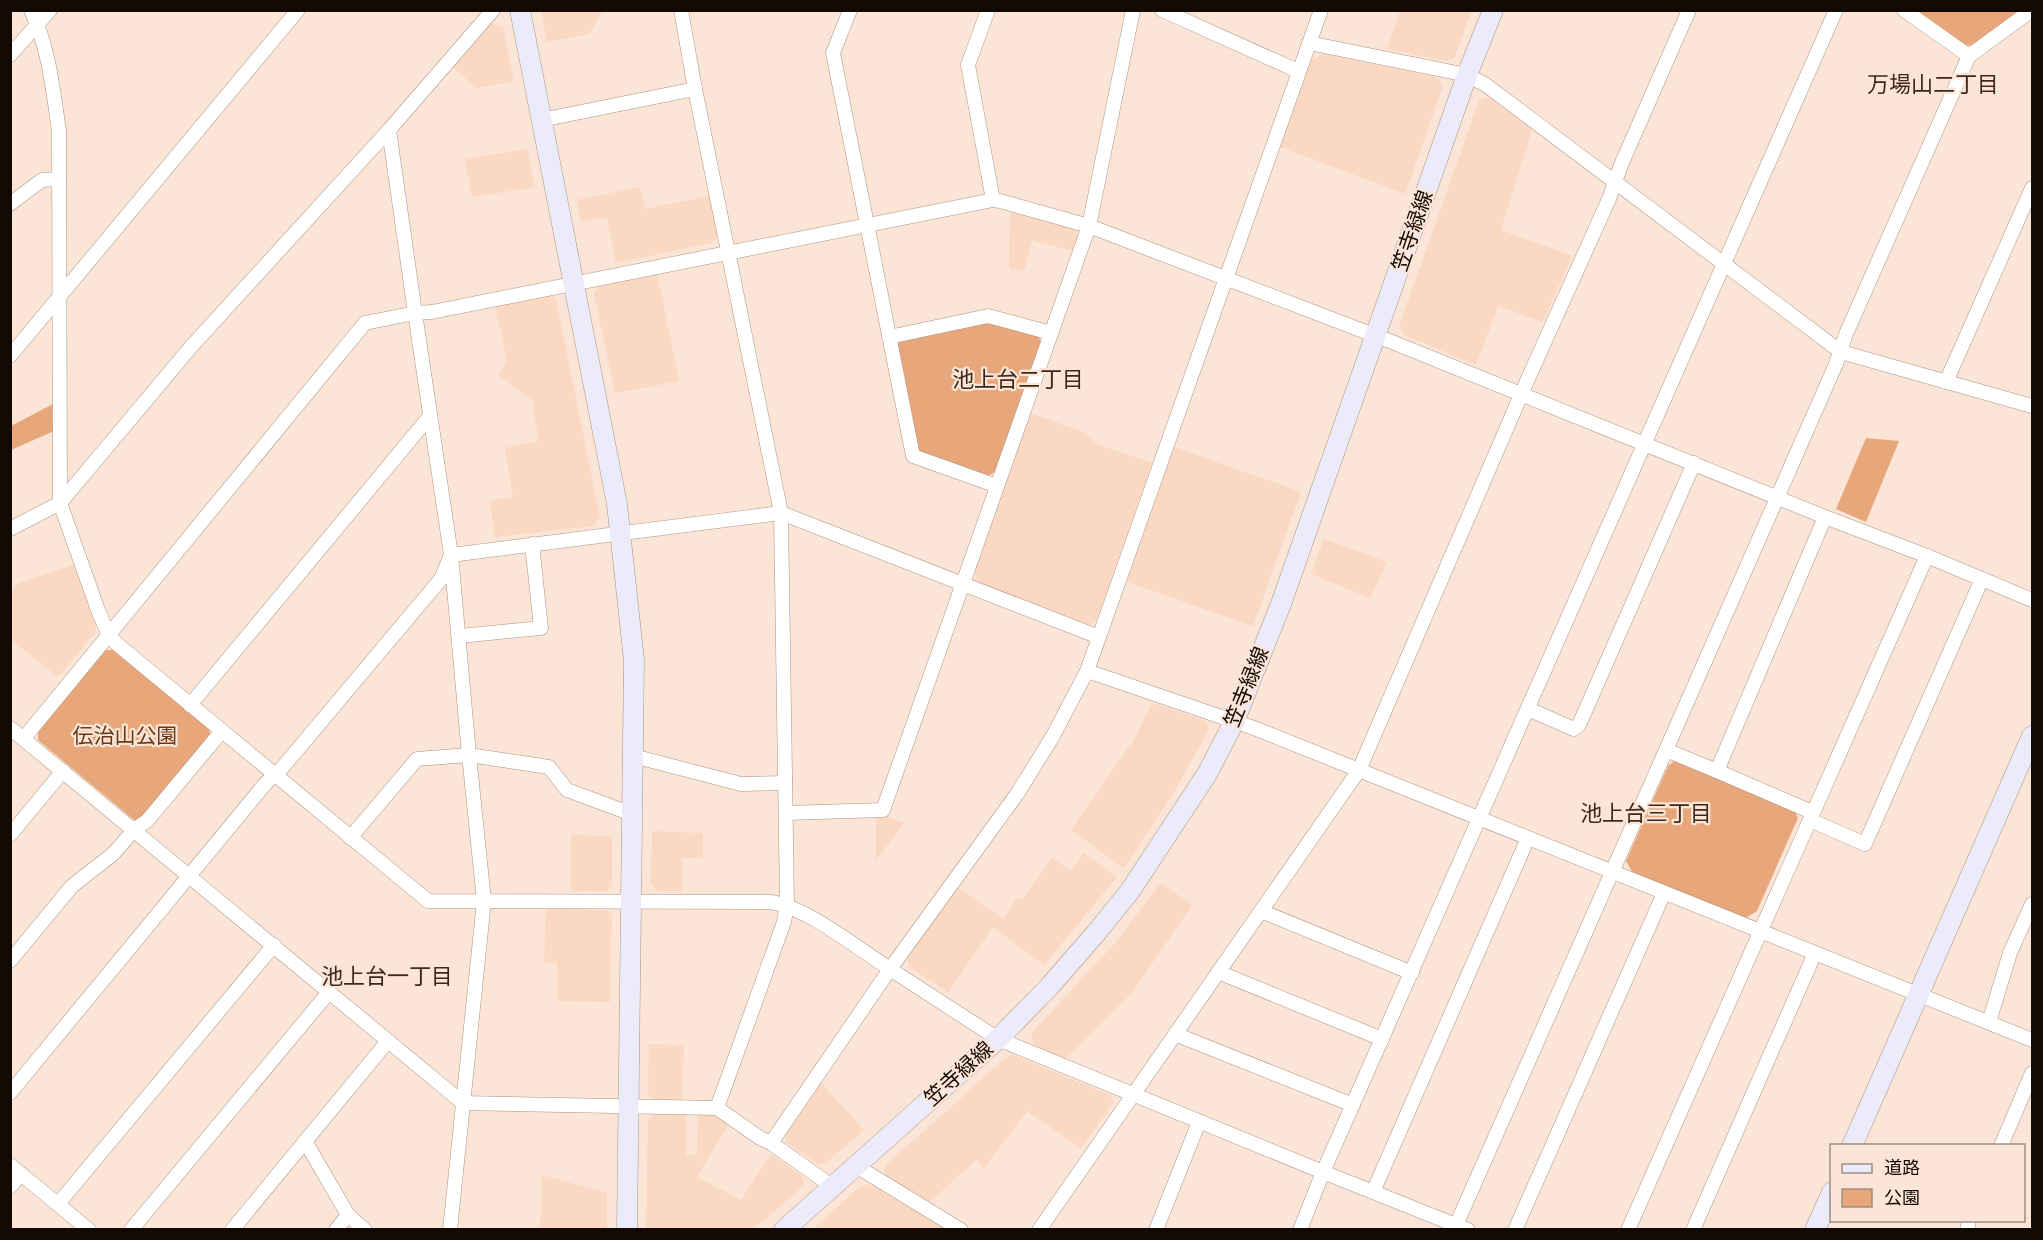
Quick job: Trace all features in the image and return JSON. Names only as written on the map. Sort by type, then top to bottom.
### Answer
[{"type":"street","points":[[32,10],[51,74],[58,119],[60,503],[99,613],[109,634],[117,644],[428,901],[771,902],[787,904],[998,1039],[1460,1228],[1613,871],[1841,352],[1846,334],[1969,56],[2032,10]]},
{"type":"street","points":[[10,55],[50,10]]},
{"type":"street","points":[[10,356],[298,10]]},
{"type":"street","points":[[10,529],[60,503],[190,348],[389,130],[493,10]]},
{"type":"street","points":[[520,10],[622,534],[634,660],[627,1230]]},
{"type":"street","points":[[681,10],[781,513],[787,904],[784,922],[717,1108]]},
{"type":"street","points":[[850,10],[833,53],[913,456],[997,486]]},
{"type":"street","points":[[988,10],[968,65],[993,200]]},
{"type":"street","points":[[786,813],[883,810],[1089,226],[1133,10]]},
{"type":"street","points":[[1162,10],[1298,71]]},
{"type":"street","points":[[771,1143],[890,969],[1017,794],[1053,736],[1087,671],[1321,10]]},
{"type":"street","name":"笠寺緑線","points":[[784,1230],[998,1039],[1065,969],[1130,891],[1207,774],[1234,722],[1281,604],[1467,75],[1493,10]]},
{"type":"street","points":[[1039,1230],[1359,770],[1609,199],[1614,182],[1689,10]]},
{"type":"street","points":[[1300,1230],[1323,1172],[1836,10]]},
{"type":"street","points":[[1904,10],[1969,56]]},
{"type":"street","points":[[1309,43],[1467,75],[1486,85],[1841,352],[2032,406]]},
{"type":"street","points":[[541,120],[695,89]]},
{"type":"street","points":[[389,130],[451,555],[484,901],[450,1230]]},
{"type":"street","points":[[10,204],[42,180],[59,179]]},
{"type":"street","points":[[1946,382],[2032,188]]},
{"type":"street","points":[[24,738],[365,323],[432,312],[993,200],[1089,226],[1376,336],[2032,600]]},
{"type":"street","points":[[889,337],[988,316],[1051,333]]},
{"type":"street","points":[[190,705],[430,416]]},
{"type":"street","points":[[1528,709],[1574,729],[1579,726],[1694,463]]},
{"type":"street","points":[[451,555],[781,513],[1098,637]]},
{"type":"street","points":[[1717,771],[1825,517]]},
{"type":"street","points":[[460,636],[541,628],[532,544]]},
{"type":"street","points":[[10,1093],[275,774],[441,579],[451,555]]},
{"type":"street","points":[[1628,1230],[1927,556]]},
{"type":"street","points":[[1666,750],[1717,771],[1865,844],[1982,579]]},
{"type":"street","points":[[1087,671],[1254,728],[2032,1040]]},
{"type":"street","points":[[10,728],[135,829],[463,1103],[717,1108],[833,1187]]},
{"type":"street","points":[[10,961],[72,886],[113,854],[135,829],[147,821],[222,731]]},
{"type":"street","points":[[1853,1144],[2032,736]]},
{"type":"street","points":[[350,838],[417,759],[469,755],[549,767],[567,790],[632,814]]},
{"type":"street","points":[[633,756],[741,784],[785,783]]},
{"type":"street","points":[[10,835],[63,771]]},
{"type":"street","points":[[1373,1192],[1528,838]]},
{"type":"street","points":[[1515,1230],[1664,893]]},
{"type":"street","points":[[1989,1022],[2010,952],[2032,904]]},
{"type":"street","points":[[1261,911],[1412,973]]},
{"type":"street","points":[[58,1204],[274,945]]},
{"type":"street","points":[[1693,1230],[1815,952]]},
{"type":"street","points":[[1218,972],[1382,1039]]},
{"type":"street","points":[[131,1230],[329,992]]},
{"type":"street","points":[[1175,1034],[1353,1105]]},
{"type":"street","points":[[232,1230],[388,1041]]},
{"type":"street","points":[[2002,1144],[2032,1073]]},
{"type":"street","points":[[1156,1230],[1199,1122]]},
{"type":"street","points":[[305,1141],[348,1215],[365,1230]]},
{"type":"street","points":[[856,1166],[961,1230]]},
{"type":"street","points":[[10,1187],[16,1169],[89,1230]]},
{"type":"street","points":[[1815,1230],[1830,1196]]},
{"type":"street","points":[[336,1230],[348,1215]]},
{"type":"shaded area","points":[[541,10],[603,11],[589,34],[547,42]]},
{"type":"shaded area","points":[[1400,11],[1471,11],[1455,57],[1446,61],[1387,49]]},
{"type":"shaded area","points":[[492,23],[503,27],[514,81],[476,88],[453,67]]},
{"type":"shaded area","points":[[1323,54],[1437,77],[1443,86],[1405,194],[1280,147],[1310,61]]},
{"type":"shaded area","points":[[1488,97],[1532,130],[1501,230],[1572,256],[1543,322],[1498,306],[1476,365],[1404,335],[1399,327],[1479,101]]},
{"type":"shaded area","points":[[527,149],[535,187],[472,197],[465,159]]},
{"type":"shaded area","points":[[640,187],[645,209],[710,196],[718,236],[712,243],[616,263],[607,217],[581,222],[577,200]]},
{"type":"shaded area","points":[[1010,211],[1074,229],[1078,237],[1073,251],[1032,240],[1024,271],[1009,268]]},
{"type":"shaded area","points":[[657,273],[679,381],[615,393],[594,293],[600,285]]},
{"type":"shaded area","points":[[551,294],[556,299],[600,518],[593,526],[495,537],[490,501],[513,497],[505,448],[539,441],[532,400],[499,375],[507,361],[495,305]]},
{"type":"shaded area","points":[[1030,413],[1084,432],[1094,443],[1152,463],[1096,621],[1089,625],[979,583],[974,572]]},
{"type":"shaded area","points":[[1174,447],[1301,492],[1253,626],[1127,582]]},
{"type":"shaded area","points":[[1324,539],[1387,562],[1370,598],[1311,574]]},
{"type":"shaded area","points":[[74,565],[96,626],[95,633],[58,677],[11,639],[11,592],[17,584]]},
{"type":"shaded area","points":[[1152,703],[1204,720],[1209,729],[1177,787],[1124,868],[1071,830],[1135,738]]},
{"type":"shaded area","points":[[889,817],[904,823],[876,860],[876,818]]},
{"type":"shaded area","points":[[652,831],[703,833],[703,858],[682,858],[682,891],[657,891],[651,884]]},
{"type":"shaded area","points":[[571,835],[612,836],[612,885],[607,891],[571,891]]},
{"type":"shaded area","points":[[1084,853],[1117,877],[1044,965],[993,927],[948,992],[909,967],[907,958],[958,887],[1003,919],[1018,897],[1022,900],[1052,858],[1071,871]]},
{"type":"shaded area","points":[[1161,883],[1192,905],[1131,994],[1065,1059],[1034,1047],[1031,1034],[1116,942]]},
{"type":"shaded area","points":[[546,909],[607,910],[612,915],[610,1002],[557,1001],[557,963],[544,962]]},
{"type":"shaded area","points":[[649,1044],[684,1045],[682,1100],[653,1099],[648,1094]]},
{"type":"shaded area","points":[[1013,1055],[1110,1095],[1114,1102],[1081,1148],[1027,1111],[984,1168],[977,1159],[930,1202],[885,1176],[885,1166],[1008,1056]]},
{"type":"shaded area","points":[[821,1083],[864,1130],[826,1163],[818,1164],[787,1143],[785,1134]]},
{"type":"shaded area","points":[[654,1114],[686,1114],[686,1155],[697,1155],[698,1114],[713,1114],[728,1125],[697,1177],[741,1200],[771,1154],[803,1177],[804,1185],[754,1229],[646,1229],[648,1120]]},
{"type":"shaded area","points":[[542,1175],[607,1193],[607,1229],[540,1229]]},
{"type":"shaded area","points":[[862,1185],[871,1185],[946,1229],[813,1229]]},
{"type":"green space","points":[[1914,11],[2019,11],[1972,45],[1964,46]]},
{"type":"green space","points":[[986,321],[1037,333],[1041,342],[995,472],[988,476],[923,453],[917,448],[898,345],[903,337]]},
{"type":"green space","points":[[53,404],[54,431],[11,450],[11,426]]},
{"type":"green space","points":[[1866,438],[1899,441],[1866,522],[1836,509]]},
{"type":"green space","name":"伝治山公園","points":[[106,650],[114,650],[209,729],[211,738],[143,819],[134,820],[38,740],[38,731]]},
{"type":"green space","points":[[1677,759],[1794,810],[1798,818],[1757,911],[1746,918],[1633,873],[1626,861],[1668,766]]},
{"type":"district","name":"万場山二丁目","points":[[1933,85]]},
{"type":"district","name":"池上台二丁目","points":[[1018,380]]},
{"type":"district","name":"池上台三丁目","points":[[1646,814]]},
{"type":"district","name":"池上台一丁目","points":[[387,977]]}]
